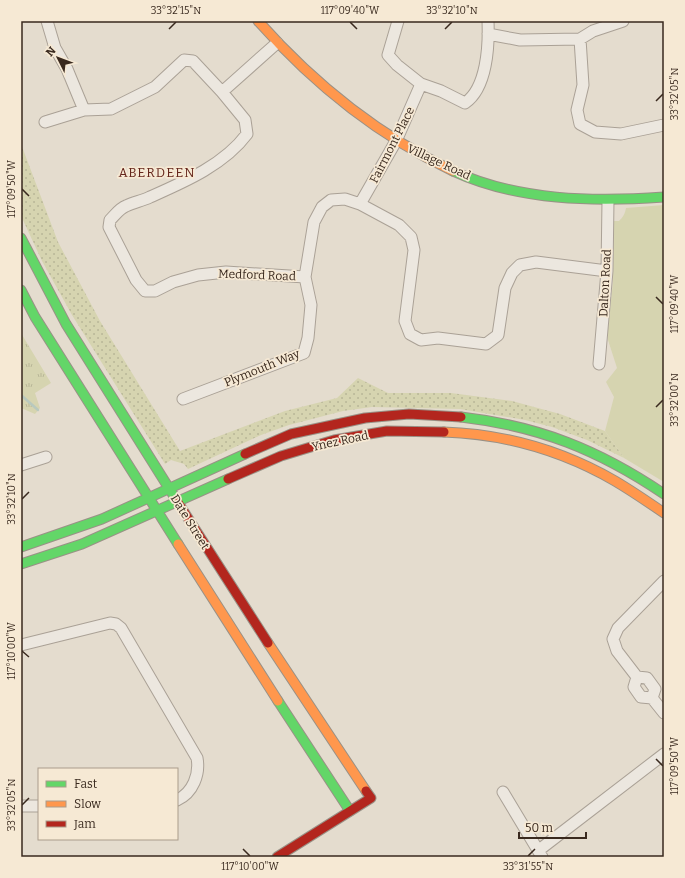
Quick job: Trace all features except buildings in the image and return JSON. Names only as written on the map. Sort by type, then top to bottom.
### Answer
[{"type":"main road","name":"Village Road","points":[[258,21],[296,64],[344,105],[396,142],[466,177],[498,186],[568,199],[608,201],[664,197]]},
{"type":"main road","name":"Date Street","points":[[21,238],[66,324],[245,609],[371,798],[350,811],[265,682],[157,511],[50,341],[21,290]]},
{"type":"main road","name":"Ynez Road","points":[[21,547],[77,529],[290,434],[371,417],[408,415],[450,416],[491,421],[535,430],[570,442],[598,454],[631,471],[664,494]]},
{"type":"main road","name":"Ynez Road","points":[[21,564],[82,544],[281,456],[334,440],[387,431],[446,432],[503,438],[560,455],[615,480],[664,514]]},
{"type":"main road","points":[[277,857],[350,811]]},
{"type":"street","points":[[47,21],[55,48],[67,69],[84,110]]},
{"type":"street","points":[[398,21],[388,56],[421,84],[441,91],[465,103],[473,97],[481,85],[488,34],[488,21]]},
{"type":"street","points":[[488,34],[520,40],[580,39],[592,31],[624,21]]},
{"type":"street","points":[[580,39],[583,85],[577,110],[580,124],[595,132],[621,134],[664,125]]},
{"type":"street","points":[[45,122],[84,110],[111,109],[155,87],[184,60],[193,62],[222,92],[277,43]]},
{"type":"street","name":"Fairmont Place","points":[[360,204],[396,142],[421,84]]},
{"type":"street","name":"Medford Road","points":[[222,92],[244,120],[247,134],[237,148],[219,161],[182,182],[148,198],[125,206],[110,220],[109,227],[136,280],[145,291],[155,291],[173,282],[198,275],[226,272],[305,277]]},
{"type":"street","name":"Plymouth Way","points":[[183,399],[304,353],[308,338],[311,305],[305,277],[314,222],[322,207],[331,200],[345,199],[360,204]]},
{"type":"street","name":"Dalton Road","points":[[599,364],[607,271],[608,201]]},
{"type":"street","points":[[360,204],[399,225],[411,237],[414,250],[405,321],[410,334],[421,340],[438,338],[486,344],[498,335],[505,288],[512,273],[520,265],[536,262],[607,271]]},
{"type":"street","points":[[21,465],[46,457]]},
{"type":"street","points":[[664,581],[618,628],[613,639],[617,651],[637,677],[648,678],[655,689],[652,698],[664,714]]},
{"type":"street","points":[[21,645],[110,622],[121,628],[197,758],[198,766],[193,785],[187,793],[178,799]]},
{"type":"street","points":[[503,792],[541,853],[664,754]]},
{"type":"street","points":[[21,806],[38,806]]},
{"type":"green space","points":[[21,144],[58,242],[100,321],[180,451],[285,411],[337,398],[358,378],[388,393],[451,393],[512,401],[560,414],[605,431],[624,458],[587,440],[552,427],[525,420],[460,409],[372,407],[343,411],[289,425],[261,435],[188,469],[184,464],[171,460],[165,464],[72,315],[42,261],[22,218]]},
{"type":"green space","points":[[664,205],[664,482],[624,458],[605,431],[614,397],[606,382],[617,368],[608,340],[613,282],[614,221],[619,221],[623,217],[626,208]]},
{"type":"green space","points":[[21,333],[51,383],[35,393],[40,408],[35,414],[21,408]]},
{"type":"waterway","points":[[21,395],[38,410]]},
{"type":"traffic: fast","points":[[453,171],[478,181],[530,194],[584,199],[638,199],[664,197]]},
{"type":"traffic: fast","points":[[21,238],[66,324],[177,501]]},
{"type":"traffic: fast","points":[[21,290],[35,317],[178,544]]},
{"type":"traffic: fast","points":[[461,417],[516,427],[567,442],[616,465],[640,478],[664,494]]},
{"type":"traffic: fast","points":[[21,547],[102,519],[245,454]]},
{"type":"traffic: fast","points":[[21,564],[82,544],[228,479]]},
{"type":"traffic: fast","points":[[278,701],[350,811]]},
{"type":"traffic: slow","points":[[258,21],[301,66],[348,106],[398,141],[453,171]]},
{"type":"traffic: slow","points":[[444,432],[466,433],[511,440],[554,453],[595,470],[615,481],[664,513]]},
{"type":"traffic: slow","points":[[178,544],[278,701]]},
{"type":"traffic: slow","points":[[268,643],[366,791]]},
{"type":"traffic: jam","points":[[245,454],[291,434],[365,418],[409,414],[461,417]]},
{"type":"traffic: jam","points":[[228,479],[281,456],[334,440],[387,431],[444,432]]},
{"type":"traffic: jam","points":[[177,501],[268,643]]},
{"type":"traffic: jam","points":[[277,857],[371,798],[366,791]]},
{"type":"district","name":"ABERDEEN","points":[[157,172]]}]
